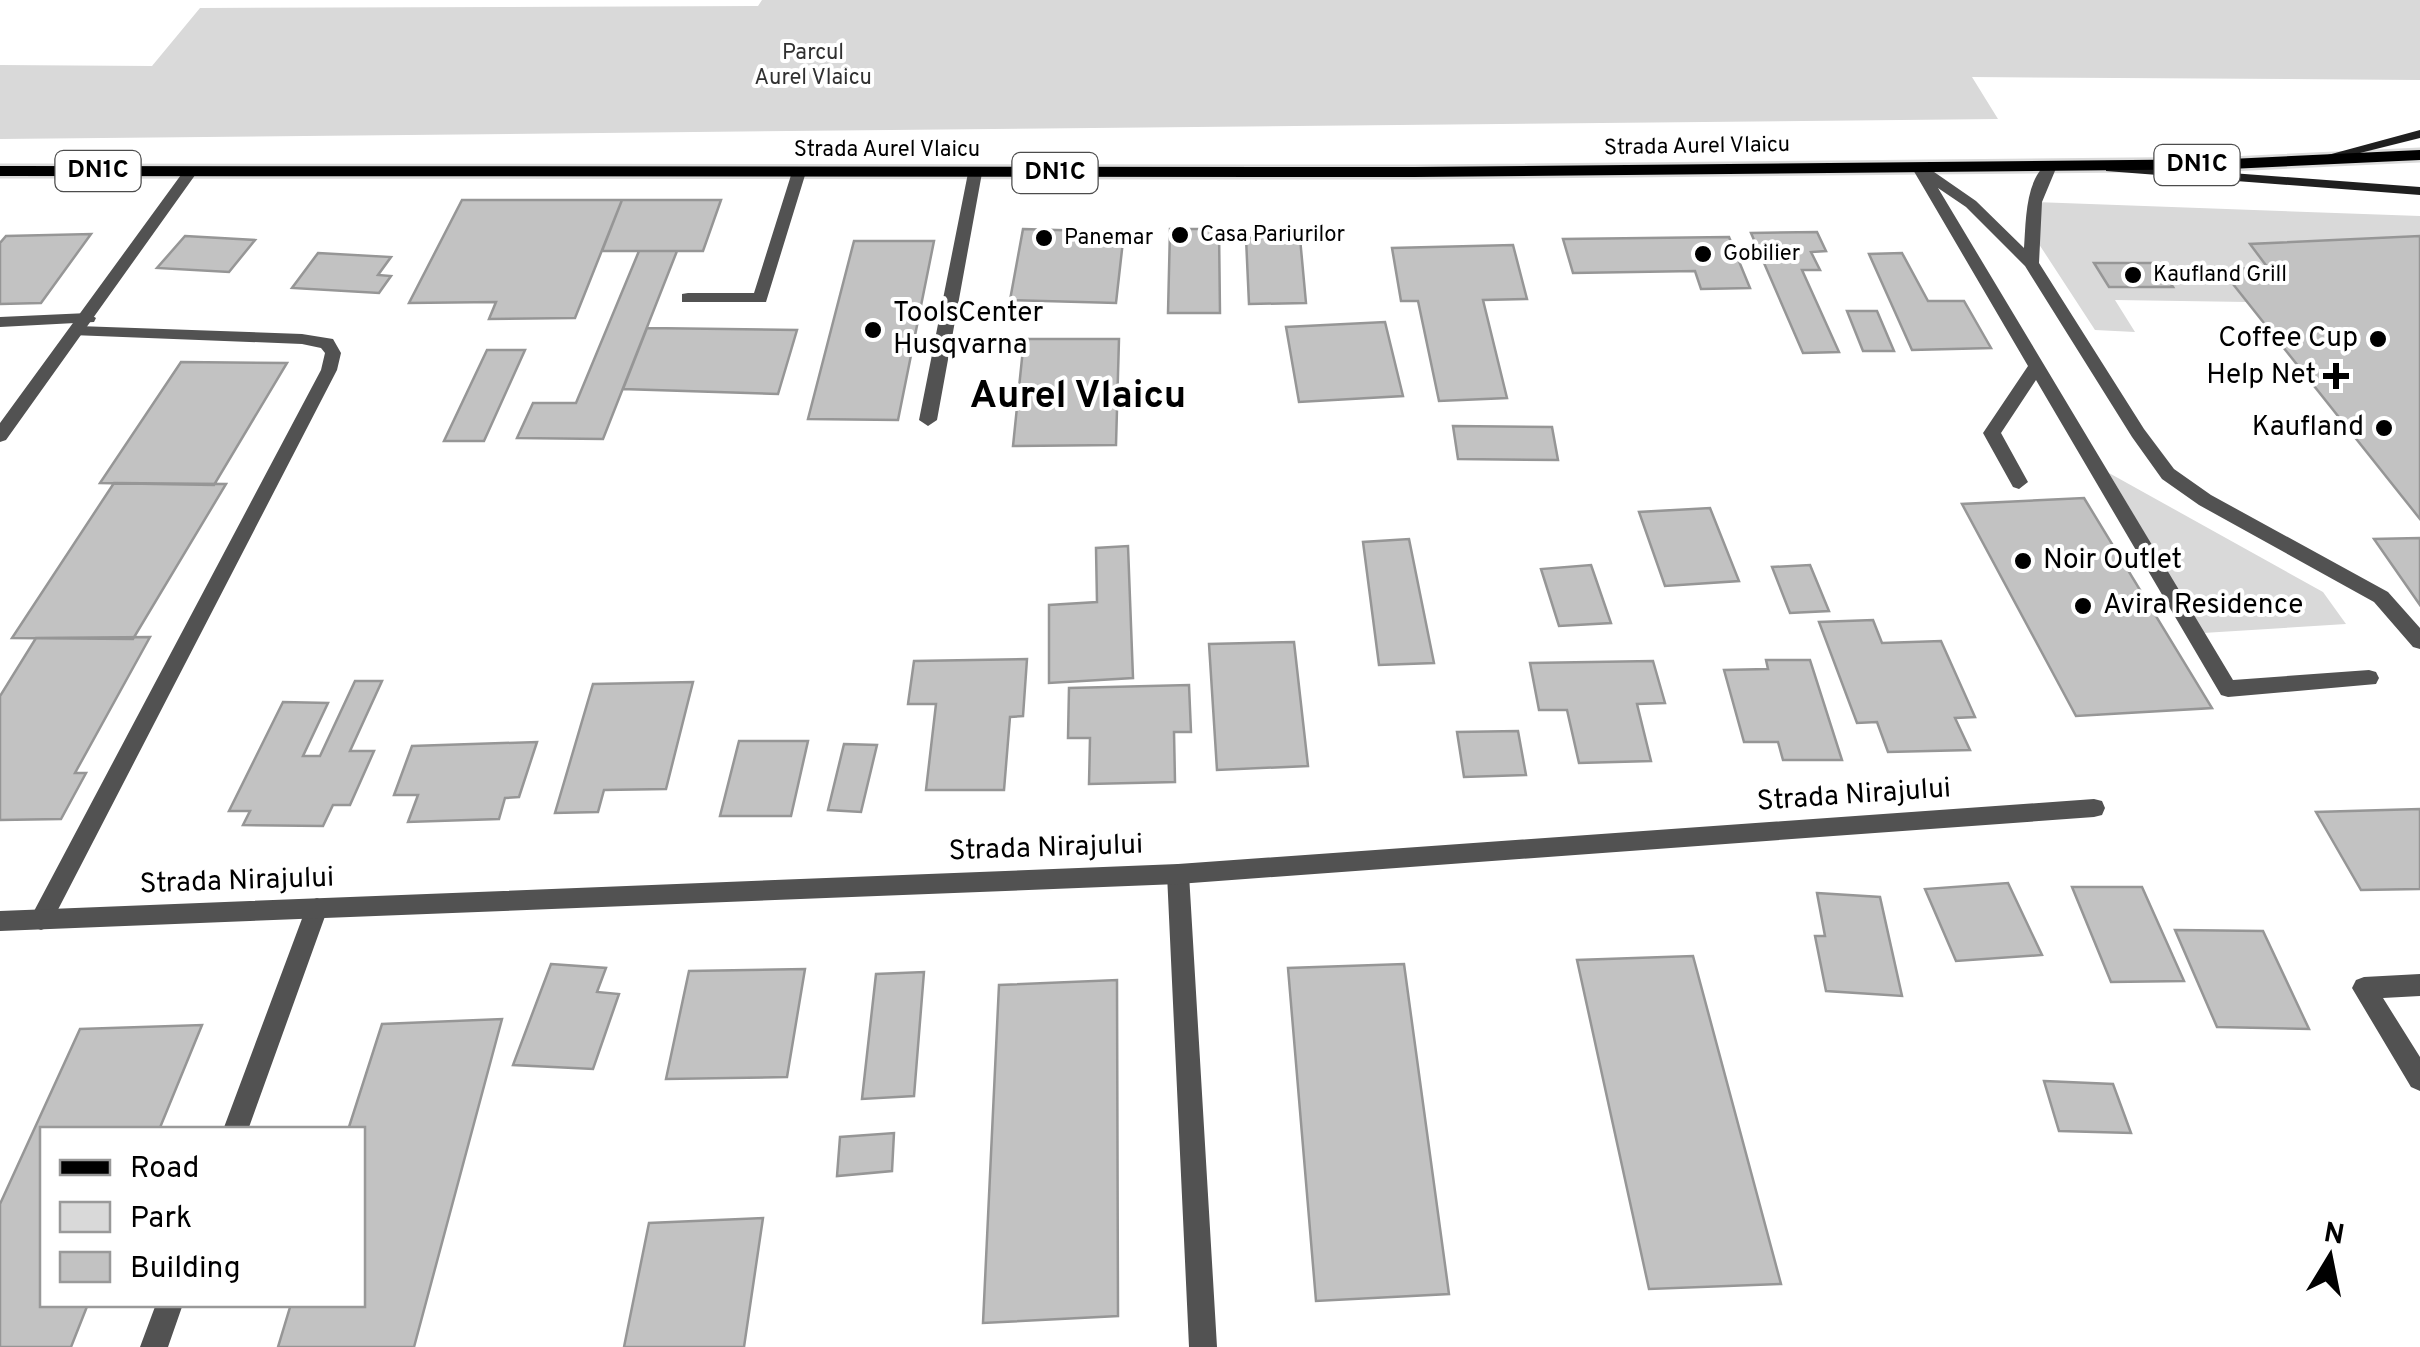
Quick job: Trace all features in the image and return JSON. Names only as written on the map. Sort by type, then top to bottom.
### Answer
[{"type":"main road","points":[[2320,159],[2420,134]]},
{"type":"main road","name":"DN1C","points":[[2320,159],[2420,155]]},
{"type":"main road","name":"Strada Aurel Vlaicu","points":[[2,173],[1919,168],[2320,159]]},
{"type":"main road","name":"Strada Aurel Vlaicu","points":[[2074,165],[2420,192]]},
{"type":"street","points":[[2031,263],[2034,202],[2050,166]]},
{"type":"street","points":[[1919,168],[1970,204],[2031,263],[2168,474],[2205,500],[2381,597],[2420,640]]},
{"type":"street","points":[[1919,168],[2228,689],[2369,678]]},
{"type":"street","points":[[0,436],[192,172]]},
{"type":"street","points":[[688,298],[760,298],[798,172]]},
{"type":"street","points":[[928,420],[974,172]]},
{"type":"street","points":[[0,322],[302,340],[326,343],[334,353],[329,370],[41,920]]},
{"type":"street","points":[[2019,482],[1992,433],[2037,366]]},
{"type":"street","name":"Strada Nirajului","points":[[0,922],[1178,874],[2094,808]]},
{"type":"street","points":[[1178,874],[1203,1347]]},
{"type":"street","points":[[236,1127],[317,908]]},
{"type":"street","points":[[2420,985],[2364,988],[2420,1080]]},
{"type":"street","points":[[154,1347],[169,1307]]},
{"type":"green space","name":"Parcul Aurel Vlaicu","points":[[762,0],[2420,0],[2420,80],[1972,77],[1998,119],[0,139],[0,65],[152,66],[200,8],[758,6]]},
{"type":"green space","points":[[2035,202],[2420,216],[2420,236],[2251,244],[2268,268],[2222,269],[2248,302],[2115,300],[2135,332],[2095,330],[2033,235]]},
{"type":"green space","points":[[2109,473],[2323,592],[2346,624],[2203,633]]},
{"type":"building","points":[[462,200],[622,200],[575,318],[489,319],[496,302],[409,303]]},
{"type":"building","points":[[622,200],[721,200],[703,251],[602,251]]},
{"type":"building","points":[[1023,229],[1124,232],[1116,303],[1010,300]]},
{"type":"building","points":[[1170,229],[1219,229],[1220,313],[1168,313]]},
{"type":"building","points":[[1817,232],[1826,251],[1811,252],[1820,270],[1802,270],[1839,352],[1803,353],[1751,233]]},
{"type":"building","points":[[91,234],[41,303],[0,304],[0,243],[6,236]]},
{"type":"building","points":[[185,236],[255,240],[229,272],[157,268]]},
{"type":"building","name":"Kaufland","points":[[2420,236],[2420,519],[2221,269],[2268,268],[2250,244]]},
{"type":"building","points":[[1729,237],[1750,288],[1701,289],[1695,271],[1573,273],[1563,239]]},
{"type":"building","points":[[1246,238],[1300,238],[1306,303],[1249,304]]},
{"type":"building","name":"ToolsCenter Husqvarna","points":[[854,241],[934,241],[898,420],[808,419]]},
{"type":"building","points":[[1513,245],[1527,299],[1483,300],[1507,398],[1439,401],[1418,301],[1401,301],[1392,248]]},
{"type":"building","points":[[639,251],[677,251],[603,439],[517,438],[533,403],[576,403]]},
{"type":"building","points":[[318,253],[391,257],[378,275],[391,276],[379,293],[292,288]]},
{"type":"building","points":[[1902,253],[1928,301],[1964,301],[1991,348],[1912,350],[1869,254]]},
{"type":"building","name":"Kaufland Grill","points":[[2094,263],[2157,263],[2173,287],[2109,287]]},
{"type":"building","points":[[1847,311],[1877,311],[1894,351],[1863,351]]},
{"type":"building","points":[[1385,322],[1403,396],[1299,402],[1286,327]]},
{"type":"building","points":[[647,328],[797,330],[778,394],[623,389]]},
{"type":"building","points":[[1024,339],[1119,339],[1116,445],[1013,446]]},
{"type":"building","points":[[487,350],[525,350],[484,441],[444,441]]},
{"type":"building","points":[[181,362],[287,363],[214,485],[100,483]]},
{"type":"building","points":[[1453,426],[1552,427],[1558,460],[1458,459]]},
{"type":"building","points":[[114,483],[226,484],[133,639],[12,638]]},
{"type":"building","name":"Avira Residence","points":[[2084,498],[2212,708],[2076,716],[1962,504]]},
{"type":"building","points":[[1710,508],[1739,581],[1665,586],[1639,512]]},
{"type":"building","points":[[2420,538],[2420,605],[2374,539]]},
{"type":"building","points":[[1409,539],[1434,663],[1379,665],[1363,542]]},
{"type":"building","points":[[1128,546],[1133,678],[1049,683],[1049,605],[1097,602],[1096,548]]},
{"type":"building","points":[[1591,565],[1611,623],[1559,626],[1541,569]]},
{"type":"building","points":[[1810,565],[1829,611],[1790,613],[1772,567]]},
{"type":"building","points":[[1873,620],[1882,643],[1941,641],[1975,717],[1955,718],[1970,750],[1888,752],[1877,722],[1857,723],[1819,622]]},
{"type":"building","points":[[150,637],[75,773],[86,773],[61,819],[0,820],[0,696],[36,638]]},
{"type":"building","points":[[1294,642],[1308,766],[1217,770],[1209,644]]},
{"type":"building","points":[[1027,659],[1023,716],[1010,717],[1004,790],[926,790],[936,704],[908,704],[914,661]]},
{"type":"building","points":[[1766,660],[1810,660],[1842,760],[1783,760],[1778,742],[1744,742],[1724,670],[1768,669]]},
{"type":"building","points":[[1653,661],[1665,703],[1637,704],[1651,761],[1579,763],[1567,710],[1539,710],[1530,663]]},
{"type":"building","points":[[355,681],[382,681],[350,751],[374,751],[350,805],[333,805],[323,826],[243,825],[250,811],[229,811],[283,702],[328,703],[303,756],[320,756]]},
{"type":"building","points":[[693,682],[666,789],[604,790],[598,812],[555,813],[593,684]]},
{"type":"building","points":[[1189,685],[1191,732],[1174,732],[1175,782],[1089,784],[1090,738],[1068,738],[1069,688]]},
{"type":"building","points":[[1518,731],[1526,775],[1464,777],[1457,732]]},
{"type":"building","points":[[739,741],[808,741],[791,816],[720,816]]},
{"type":"building","points":[[537,742],[519,797],[505,798],[499,819],[408,822],[418,795],[394,795],[412,746]]},
{"type":"building","points":[[844,744],[877,745],[861,812],[828,810]]},
{"type":"building","points":[[2420,809],[2420,889],[2361,890],[2316,812]]},
{"type":"building","points":[[2008,883],[2042,955],[1956,961],[1925,889]]},
{"type":"building","points":[[2072,887],[2142,887],[2184,981],[2111,982]]},
{"type":"building","points":[[1817,893],[1880,897],[1902,996],[1826,991],[1815,936],[1825,936]]},
{"type":"building","points":[[2175,930],[2263,931],[2309,1029],[2217,1027]]},
{"type":"building","points":[[1693,956],[1781,1284],[1649,1289],[1577,960]]},
{"type":"building","points":[[551,964],[606,968],[597,992],[619,994],[593,1069],[513,1065]]},
{"type":"building","points":[[1404,964],[1449,1294],[1316,1301],[1288,968]]},
{"type":"building","points":[[805,969],[787,1077],[666,1079],[689,971]]},
{"type":"building","points":[[924,972],[914,1096],[862,1099],[876,974]]},
{"type":"building","points":[[1117,980],[1118,1316],[983,1323],[999,985]]},
{"type":"building","points":[[502,1019],[414,1347],[278,1347],[290,1307],[365,1307],[365,1127],[349,1127],[382,1024]]},
{"type":"building","points":[[202,1025],[160,1127],[40,1127],[40,1307],[87,1307],[71,1347],[0,1347],[0,1204],[80,1029]]},
{"type":"building","points":[[2044,1081],[2113,1084],[2131,1133],[2059,1131]]},
{"type":"building","points":[[894,1133],[892,1171],[837,1176],[840,1137]]},
{"type":"building","points":[[763,1218],[744,1347],[624,1347],[649,1223]]},
{"type":"place","name":"Casa Pariurilor","points":[[1180,235]]},
{"type":"place","name":"Panemar","points":[[1044,238]]},
{"type":"place","name":"Gobilier","points":[[1703,254]]},
{"type":"place","name":"Kaufland Grill","points":[[2133,275]]},
{"type":"place","name":"ToolsCenter Husqvarna","points":[[873,330]]},
{"type":"place","name":"Coffee Cup","points":[[2378,339]]},
{"type":"place","name":"Help Net","points":[[2336,376]]},
{"type":"place","name":"Kaufland","points":[[2384,428]]},
{"type":"place","name":"Noir Outlet","points":[[2023,561]]},
{"type":"place","name":"Avira Residence","points":[[2083,606]]},
{"type":"district","name":"Aurel Vlaicu","points":[[1078,397]]}]
